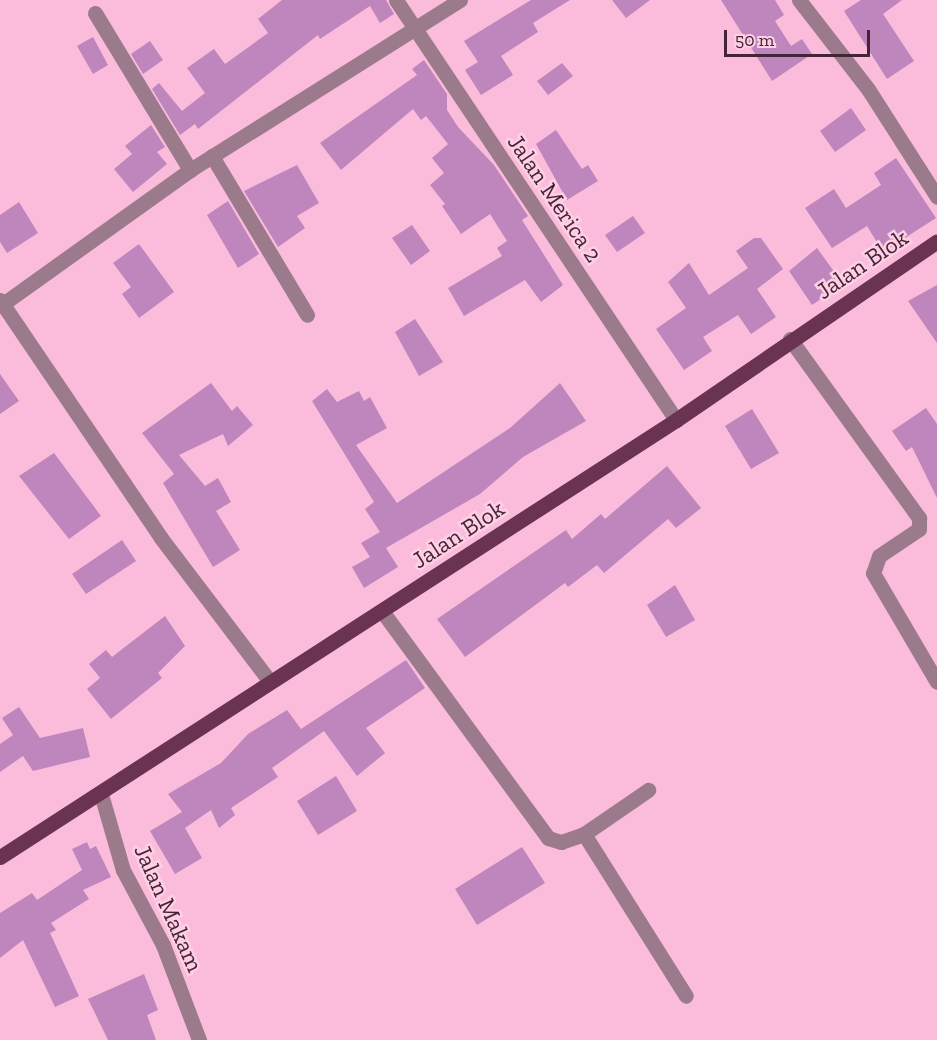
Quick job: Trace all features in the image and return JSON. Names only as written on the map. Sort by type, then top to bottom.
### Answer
[{"type":"main road","name":"Jalan Blok","points":[[0,857],[101,794],[268,679],[382,610],[676,420],[790,339],[937,241]]},
{"type":"street","name":"Jalan Merica 2","points":[[396,0],[676,420]]},
{"type":"street","points":[[268,679],[161,538],[1,303],[190,170],[460,0]]},
{"type":"street","points":[[799,0],[868,89],[937,196]]},
{"type":"street","points":[[95,13],[190,170]]},
{"type":"street","points":[[212,156],[307,315]]},
{"type":"street","points":[[790,339],[919,518],[919,529],[879,556],[873,573],[937,682]]},
{"type":"street","points":[[382,610],[548,838],[561,842],[584,834],[648,790]]},
{"type":"street","name":"Jalan Makam","points":[[101,794],[123,870],[163,945],[199,1040]]},
{"type":"street","points":[[584,834],[686,996]]},
{"type":"building","points":[[282,0],[386,0],[394,14],[380,23],[370,6],[320,39],[318,35],[198,129],[195,124],[180,135],[152,89],[159,83],[182,111],[205,93],[187,68],[214,49],[225,64],[268,33],[258,19]]},
{"type":"building","points":[[531,0],[570,0],[533,23],[538,32],[501,56],[513,75],[481,95],[465,70],[478,62],[464,41]]},
{"type":"building","points":[[612,0],[650,0],[626,18]]},
{"type":"building","points":[[721,0],[775,0],[784,15],[775,21],[791,46],[802,39],[812,54],[772,81]]},
{"type":"building","points":[[861,0],[902,0],[883,14],[914,61],[887,79],[844,11]]},
{"type":"building","points":[[93,37],[108,65],[93,74],[77,46]]},
{"type":"building","points":[[150,41],[163,60],[143,74],[131,54]]},
{"type":"building","points":[[424,60],[447,94],[447,110],[458,127],[494,165],[528,216],[522,220],[563,285],[541,302],[525,280],[464,316],[448,288],[502,256],[497,248],[507,241],[490,214],[461,234],[442,206],[445,204],[430,185],[444,173],[432,158],[448,144],[426,116],[421,120],[413,109],[341,170],[320,143],[417,75],[412,69]]},
{"type":"building","points":[[562,63],[573,76],[548,95],[537,81]]},
{"type":"building","points":[[851,108],[866,130],[835,152],[820,131]]},
{"type":"building","points":[[151,125],[165,147],[157,152],[167,164],[133,192],[114,169],[132,154],[125,146]]},
{"type":"building","points":[[556,130],[582,169],[588,165],[598,181],[567,200],[536,144]]},
{"type":"building","points":[[896,158],[936,218],[883,252],[867,226],[832,248],[805,208],[834,189],[846,208],[881,185],[874,173]]},
{"type":"building","points":[[297,165],[319,203],[297,216],[305,228],[278,247],[244,191]]},
{"type":"building","points":[[228,201],[259,254],[238,268],[207,215]]},
{"type":"building","points":[[19,202],[38,233],[7,253],[0,242],[0,215]]},
{"type":"building","points":[[633,216],[645,233],[617,252],[605,235]]},
{"type":"building","points":[[412,225],[430,251],[411,265],[392,238]]},
{"type":"building","points":[[754,238],[761,238],[783,269],[757,289],[776,317],[751,334],[738,315],[703,337],[712,351],[684,370],[656,329],[686,308],[668,282],[689,263],[709,295],[748,268],[736,251]]},
{"type":"building","points":[[139,244],[174,292],[139,318],[122,294],[131,287],[113,263]]},
{"type":"building","points":[[817,248],[843,284],[812,305],[789,271]]},
{"type":"building","points":[[937,285],[937,343],[908,301]]},
{"type":"building","points":[[415,319],[443,362],[419,376],[395,332]]},
{"type":"building","points":[[0,374],[19,401],[0,414]]},
{"type":"building","points":[[211,383],[232,411],[237,406],[253,425],[228,446],[223,434],[179,455],[205,486],[218,478],[231,502],[216,511],[240,550],[213,567],[163,483],[174,474],[142,433]]},
{"type":"building","points":[[560,383],[586,421],[523,457],[480,494],[386,548],[398,567],[364,588],[352,567],[370,557],[361,543],[380,532],[365,509],[374,502],[312,401],[327,389],[337,402],[359,391],[364,401],[370,397],[387,428],[356,445],[397,503],[510,428]]},
{"type":"building","points":[[926,408],[937,424],[937,498],[912,447],[906,451],[892,431]]},
{"type":"building","points":[[752,409],[779,453],[751,469],[725,426]]},
{"type":"building","points":[[54,453],[101,516],[69,539],[19,476]]},
{"type":"building","points":[[667,466],[701,508],[676,528],[668,519],[604,573],[597,565],[568,587],[565,583],[465,657],[437,619],[566,530],[572,539],[601,514],[605,519]]},
{"type":"building","points":[[122,540],[136,561],[86,594],[72,574]]},
{"type":"building","points":[[675,585],[695,620],[666,637],[647,605]]},
{"type":"building","points":[[165,616],[185,646],[158,673],[162,678],[111,719],[87,689],[100,678],[89,664],[106,650],[112,657]]},
{"type":"building","points":[[406,660],[425,688],[366,728],[385,753],[357,776],[324,731],[272,768],[278,777],[231,808],[235,815],[219,828],[211,810],[185,828],[202,858],[175,874],[150,831],[182,812],[168,794],[221,763],[248,734],[287,710],[301,729]]},
{"type":"building","points":[[19,707],[40,738],[83,728],[90,757],[33,771],[23,756],[0,772],[0,744],[13,735],[2,718]]},
{"type":"building","points":[[336,776],[357,811],[318,835],[297,801]]},
{"type":"building","points":[[87,842],[90,849],[96,846],[111,877],[83,890],[89,899],[51,923],[56,930],[50,933],[79,996],[55,1007],[23,940],[0,958],[0,913],[32,893],[37,900],[82,870],[72,849]]},
{"type":"building","points":[[522,847],[545,883],[477,925],[455,889]]},
{"type":"building","points":[[144,974],[158,1010],[147,1015],[156,1040],[108,1040],[88,999]]}]
